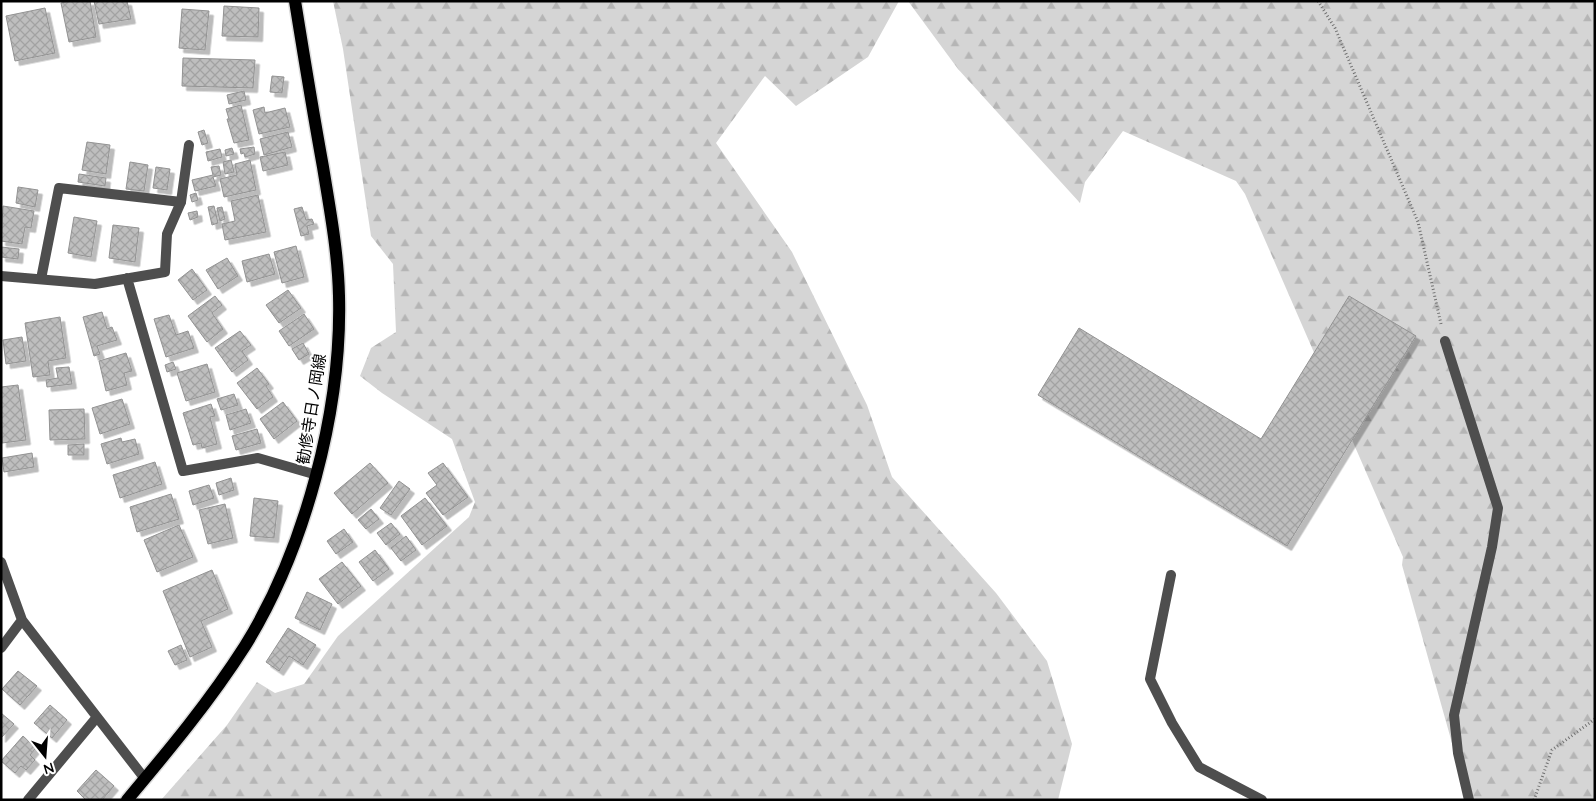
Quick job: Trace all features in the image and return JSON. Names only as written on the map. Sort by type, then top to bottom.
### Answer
[{"type":"main road","name":"勧修寺日ノ岡線","points":[[127,800],[200,712],[246,644],[276,588],[317,475],[329,414],[339,297],[333,229],[296,1]]},
{"type":"street","points":[[1,276],[95,284],[165,272],[167,234],[181,202],[189,145]]},
{"type":"street","points":[[41,279],[59,188],[181,202]]},
{"type":"street","points":[[128,278],[183,471],[258,458],[317,475]]},
{"type":"street","points":[[1445,342],[1498,508],[1492,546],[1454,715],[1458,754],[1468,800]]},
{"type":"street","points":[[1,562],[22,620],[145,779]]},
{"type":"street","points":[[1171,575],[1150,679],[1172,723],[1199,767],[1262,800]]},
{"type":"street","points":[[1,648],[22,620]]},
{"type":"street","points":[[28,800],[97,716]]},
{"type":"path","points":[[1318,1],[1335,28],[1418,222],[1445,342]]},
{"type":"path","points":[[1534,800],[1552,750],[1595,719]]},
{"type":"green space","points":[[333,1],[899,1],[868,57],[796,106],[765,76],[716,143],[792,252],[867,405],[892,477],[996,593],[1047,661],[1072,744],[1058,800],[161,800],[227,725],[257,682],[275,693],[304,684],[338,636],[469,517],[475,502],[452,439],[382,393],[360,376],[371,348],[396,332],[393,264],[371,236],[343,49]]},
{"type":"green space","points":[[908,1],[1595,1],[1595,800],[1468,800],[1402,565],[1403,557],[1245,194],[1236,181],[1123,131],[1085,182],[1080,203],[958,69]]},
{"type":"building","points":[[90,1],[96,37],[69,42],[61,3]]},
{"type":"building","points":[[94,1],[127,1],[131,19],[99,24]]},
{"type":"building","points":[[224,6],[259,8],[258,37],[222,36]]},
{"type":"building","points":[[45,8],[55,53],[15,61],[6,16]]},
{"type":"building","points":[[182,9],[209,11],[205,50],[179,48]]},
{"type":"building","points":[[183,58],[255,60],[253,88],[182,86]]},
{"type":"building","points":[[272,76],[284,77],[282,93],[270,92]]},
{"type":"building","points":[[244,91],[246,100],[229,104],[227,95]]},
{"type":"building","points":[[241,105],[249,140],[234,143],[226,109]]},
{"type":"building","points":[[264,107],[265,113],[285,108],[290,127],[259,134],[253,110]]},
{"type":"building","points":[[204,130],[208,143],[202,145],[198,132]]},
{"type":"building","points":[[288,132],[292,147],[264,155],[260,139]]},
{"type":"building","points":[[87,142],[110,145],[106,174],[82,170]]},
{"type":"building","points":[[254,147],[255,154],[245,157],[244,153],[241,154],[240,149]]},
{"type":"building","points":[[232,148],[234,154],[226,156],[225,150]]},
{"type":"building","points":[[220,149],[222,157],[208,161],[206,152]]},
{"type":"building","points":[[285,152],[288,165],[263,171],[260,157]]},
{"type":"building","points":[[231,160],[234,172],[225,174],[223,162]]},
{"type":"building","points":[[250,160],[256,190],[224,197],[220,179],[237,175],[235,164]]},
{"type":"building","points":[[130,162],[148,165],[144,191],[126,189]]},
{"type":"building","points":[[219,166],[221,175],[213,177],[216,186],[195,191],[192,180],[213,175],[211,167]]},
{"type":"building","points":[[156,167],[170,169],[167,190],[153,188]]},
{"type":"building","points":[[79,174],[106,178],[105,186],[78,182]]},
{"type":"building","points":[[18,187],[38,190],[35,207],[16,203]]},
{"type":"building","points":[[196,193],[198,200],[192,202],[190,195]]},
{"type":"building","points":[[258,195],[266,232],[225,240],[222,224],[235,221],[231,201]]},
{"type":"building","points":[[3,206],[34,211],[31,228],[25,227],[22,244],[1,241]]},
{"type":"building","points":[[214,206],[218,223],[212,225],[208,207]]},
{"type":"building","points":[[222,207],[225,219],[220,221],[217,208]]},
{"type":"building","points":[[302,207],[306,220],[312,219],[314,224],[307,226],[309,234],[301,236],[294,209]]},
{"type":"building","points":[[197,211],[198,217],[190,220],[188,213]]},
{"type":"building","points":[[74,217],[97,221],[91,257],[68,253]]},
{"type":"building","points":[[113,225],[139,228],[135,262],[109,258]]},
{"type":"building","points":[[296,246],[304,277],[282,283],[274,252]]},
{"type":"building","points":[[1,247],[19,249],[18,259],[1,257]]},
{"type":"building","points":[[269,254],[275,274],[247,282],[242,261]]},
{"type":"building","points":[[227,258],[238,276],[218,289],[206,270]]},
{"type":"building","points":[[192,269],[207,290],[193,300],[178,280]]},
{"type":"building","points":[[288,290],[301,308],[279,323],[266,305]]},
{"type":"building","points":[[215,296],[222,305],[212,313],[223,329],[207,342],[188,316]]},
{"type":"building","points":[[1349,296],[1416,336],[1287,546],[1038,395],[1079,328],[1261,439]]},
{"type":"building","points":[[102,312],[107,329],[112,327],[117,340],[97,346],[100,354],[94,356],[83,317]]},
{"type":"building","points":[[304,314],[314,329],[289,346],[279,331]]},
{"type":"building","points":[[169,315],[176,335],[188,331],[194,348],[166,357],[154,319]]},
{"type":"building","points":[[60,317],[66,358],[48,361],[50,375],[33,377],[25,323]]},
{"type":"building","points":[[240,331],[251,345],[242,351],[248,360],[232,372],[215,348]]},
{"type":"building","points":[[22,337],[26,361],[6,364],[3,340]]},
{"type":"building","points":[[303,343],[309,354],[299,360],[292,349]]},
{"type":"building","points":[[126,353],[132,371],[124,373],[127,385],[106,391],[99,361]]},
{"type":"building","points":[[173,362],[176,369],[167,372],[165,365]]},
{"type":"building","points":[[207,364],[215,392],[186,401],[177,373]]},
{"type":"building","points":[[69,367],[72,384],[47,387],[46,380],[58,378],[56,368]]},
{"type":"building","points":[[257,368],[269,384],[266,386],[273,397],[257,409],[237,383]]},
{"type":"building","points":[[18,385],[26,440],[2,443],[1,387]]},
{"type":"building","points":[[234,394],[238,405],[221,410],[217,399]]},
{"type":"building","points":[[122,399],[130,424],[100,434],[92,408]]},
{"type":"building","points":[[283,402],[297,421],[274,439],[260,419]]},
{"type":"building","points":[[211,404],[215,416],[210,417],[217,444],[202,448],[201,443],[193,445],[183,413]]},
{"type":"building","points":[[84,409],[85,439],[50,440],[49,410]]},
{"type":"building","points":[[246,409],[251,423],[230,430],[226,415]]},
{"type":"building","points":[[257,429],[261,443],[236,450],[232,436]]},
{"type":"building","points":[[121,438],[122,442],[135,439],[139,454],[107,464],[101,444]]},
{"type":"building","points":[[84,444],[84,455],[68,455],[68,445]]},
{"type":"building","points":[[32,453],[34,467],[4,472],[2,458]]},
{"type":"building","points":[[155,462],[162,484],[120,498],[113,475]]},
{"type":"building","points":[[370,463],[388,483],[352,514],[334,493]]},
{"type":"building","points":[[443,463],[468,497],[443,515],[426,493],[437,485],[428,473]]},
{"type":"building","points":[[231,478],[234,490],[219,495],[216,483]]},
{"type":"building","points":[[399,481],[410,489],[391,515],[380,508]]},
{"type":"building","points":[[209,485],[214,498],[193,505],[189,491]]},
{"type":"building","points":[[171,494],[179,519],[137,532],[130,507]]},
{"type":"building","points":[[254,498],[278,501],[274,538],[250,536]]},
{"type":"building","points":[[425,498],[447,526],[422,545],[401,516]]},
{"type":"building","points":[[225,504],[233,538],[208,544],[199,510]]},
{"type":"building","points":[[371,509],[379,519],[366,529],[358,520]]},
{"type":"building","points":[[391,523],[400,534],[386,545],[377,533]]},
{"type":"building","points":[[179,525],[193,557],[157,572],[144,540]]},
{"type":"building","points":[[344,529],[353,542],[336,554],[327,541]]},
{"type":"building","points":[[406,536],[416,550],[401,561],[391,548]]},
{"type":"building","points":[[375,550],[389,569],[373,581],[359,562]]},
{"type":"building","points":[[342,562],[361,586],[338,604],[319,579]]},
{"type":"building","points":[[212,570],[228,609],[201,621],[212,647],[190,657],[163,591]]},
{"type":"building","points":[[307,592],[332,604],[320,630],[295,618]]},
{"type":"building","points":[[288,628],[316,645],[303,665],[289,656],[279,671],[266,662]]},
{"type":"building","points":[[181,645],[187,660],[175,665],[168,651]]},
{"type":"building","points":[[18,671],[37,686],[20,705],[2,689]]},
{"type":"building","points":[[50,705],[67,720],[52,738],[34,723]]},
{"type":"building","points":[[1,713],[14,724],[1,738]]},
{"type":"building","points":[[23,736],[36,748],[30,755],[35,760],[26,770],[21,766],[15,773],[1,761]]},
{"type":"building","points":[[96,770],[114,786],[102,800],[86,800],[77,791]]}]
